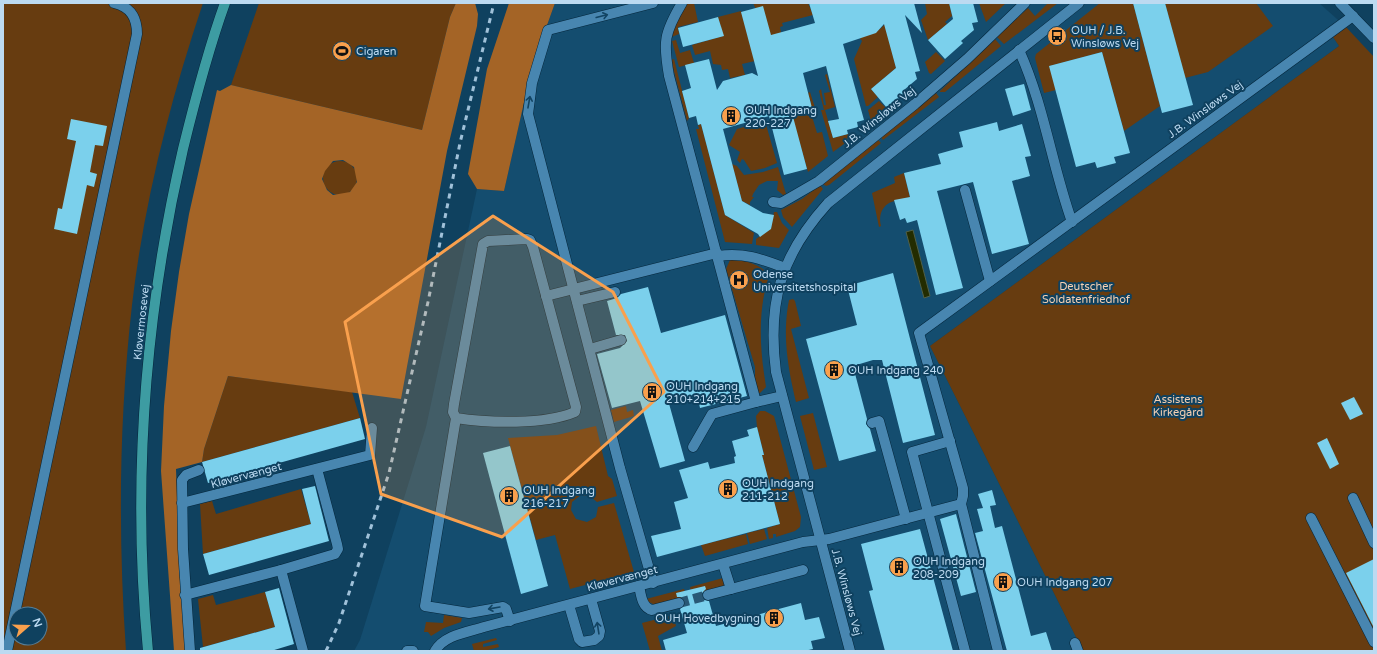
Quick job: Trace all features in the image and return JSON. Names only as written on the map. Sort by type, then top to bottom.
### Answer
[{"type":"main road","name":"Kløvermosevej","points":[[148,651],[142,538],[142,456],[148,367],[156,286],[171,203],[187,133],[200,84],[225,3]]},
{"type":"street","points":[[8,651],[137,34],[135,16],[128,9],[114,3]]},
{"type":"street","points":[[653,3],[548,30],[532,83],[528,110],[534,140],[620,468],[653,582]]},
{"type":"street","name":"J.B. Winsløws Vej","points":[[773,202],[781,203],[819,181],[914,104],[966,59],[1026,3]]},
{"type":"street","name":"J.B. Winsløws Vej","points":[[850,651],[782,396],[772,345],[777,292],[785,268],[800,237],[828,203],[1079,3]]},
{"type":"street","points":[[1340,3],[1374,38]]},
{"type":"street","points":[[680,4],[670,23],[664,49],[669,76],[756,402]]},
{"type":"street","name":"J.B. Winsløws Vej","points":[[821,540],[960,504],[963,496],[963,488],[919,333],[1353,16]]},
{"type":"street","points":[[1019,50],[1033,84],[1057,177],[1072,222]]},
{"type":"street","points":[[965,190],[990,281]]},
{"type":"street","points":[[456,418],[486,421],[525,421],[575,412],[576,407],[530,240],[485,242],[481,254],[454,404],[453,412],[456,418],[425,606],[469,613],[503,607],[506,609],[510,621]]},
{"type":"street","points":[[546,296],[717,255],[747,255],[785,268]]},
{"type":"street","points":[[577,302],[615,292]]},
{"type":"street","points":[[590,349],[621,340]]},
{"type":"street","points":[[693,447],[712,414],[782,396]]},
{"type":"street","points":[[872,423],[879,421],[906,518]]},
{"type":"street","name":"Kløvervænget","points":[[182,503],[370,455],[372,428]]},
{"type":"street","points":[[950,442],[912,452],[965,651]]},
{"type":"street","points":[[185,594],[281,570],[337,552],[337,544],[317,469]]},
{"type":"street","name":"Kløvervænget","points":[[190,651],[185,594],[182,478],[199,470]]},
{"type":"street","points":[[1353,498],[1374,543]]},
{"type":"street","points":[[960,504],[998,651]]},
{"type":"street","points":[[1311,518],[1374,642]]},
{"type":"street","name":"Kløvervænget","points":[[435,651],[444,642],[452,637],[804,542],[821,540]]},
{"type":"street","points":[[723,564],[731,590]]},
{"type":"street","points":[[281,570],[303,651]]},
{"type":"street","points":[[708,595],[803,570]]},
{"type":"street","points":[[639,586],[645,606],[648,609],[652,610],[679,603]]},
{"type":"street","points":[[569,605],[579,639],[582,642],[594,640],[599,636],[600,631],[591,599]]},
{"type":"street","points":[[407,651],[413,651]]},
{"type":"highlighted area","points":[[493,216],[613,292],[664,392],[502,537],[381,494],[345,322]]},
{"type":"shaded area","points":[[456,3],[475,3],[478,14],[477,26],[447,151],[401,399],[228,376],[204,449],[202,462],[176,469],[180,580],[186,651],[174,651],[161,471],[164,406],[171,331],[179,272],[189,214],[217,90],[220,91],[231,85],[422,130],[450,17]],"holes":[[[343,160],[354,167],[357,182],[350,192],[333,195],[327,190],[322,179],[325,171],[333,161]]]},
{"type":"shaded area","points":[[509,3],[555,3],[532,67],[504,191],[477,189],[468,174],[487,69]]},
{"type":"shaded area","name":"Odense Universitetshospital","points":[[555,3],[1319,3],[1346,27],[1333,37],[1339,46],[930,346],[1083,651],[354,651],[360,640],[426,427],[477,189],[504,191],[532,67]]},
{"type":"shaded area","points":[[913,230],[930,296],[924,298],[906,232]]},
{"type":"green space","points":[[3,3],[203,3],[169,114],[151,190],[137,266],[132,305],[124,391],[121,478],[123,608],[126,651],[3,651]]},
{"type":"green space","name":"Cigaren","points":[[259,3],[456,3],[450,17],[422,130],[231,85]]},
{"type":"green space","points":[[687,3],[694,3],[698,22],[678,27],[679,34],[669,38]]},
{"type":"green space","points":[[753,3],[808,3],[813,15],[782,23],[783,26],[780,27],[783,42],[773,45]]},
{"type":"green space","points":[[925,3],[949,3],[952,16],[945,22],[947,24],[928,40],[921,20],[927,14]]},
{"type":"green space","points":[[979,3],[1006,3],[986,22]]},
{"type":"green space","points":[[1048,3],[1058,3],[1004,44],[997,37],[1028,8],[1035,16]]},
{"type":"green space","points":[[1100,3],[1133,3],[1160,106],[1124,131],[1102,52],[1050,66],[1056,90],[1044,93],[1035,58],[1036,54]]},
{"type":"green space","points":[[1165,3],[1256,3],[1273,26],[1208,72],[1185,78]]},
{"type":"green space","points":[[741,11],[755,61],[742,64],[745,75],[730,78],[728,69],[722,70],[721,65],[713,64],[710,51],[695,55],[692,45],[723,36],[718,17]]},
{"type":"green space","points":[[885,24],[896,68],[871,89],[878,97],[866,106],[854,59],[862,41],[859,37],[880,29]]},
{"type":"green space","name":"Assistens Kirkegård","points":[[1346,27],[1374,57],[1374,651],[1083,651],[930,346],[1339,46],[1333,37]]},
{"type":"green space","points":[[995,39],[1001,46],[945,92],[940,92],[940,91]]},
{"type":"green space","points":[[676,40],[680,53],[690,50],[694,63],[679,67],[672,41]]},
{"type":"green space","points":[[936,52],[945,61],[931,74],[929,73],[925,62]]},
{"type":"green space","points":[[674,59],[689,118],[687,121],[671,60]]},
{"type":"green space","points":[[827,74],[835,107],[825,110],[833,138],[848,134],[850,137],[847,138],[848,141],[833,152],[821,110],[824,110],[819,91],[821,89],[824,105],[826,105],[824,93],[830,92],[825,75]]},
{"type":"green space","points":[[810,92],[816,111],[811,113],[817,133],[822,132],[828,156],[808,172],[790,109],[792,108],[794,113],[803,110],[802,106],[811,103],[808,93]]},
{"type":"green space","points":[[936,93],[939,97],[883,140],[881,137]]},
{"type":"green space","points":[[879,101],[887,109],[871,121],[868,110]]},
{"type":"green space","points":[[765,121],[777,163],[765,168],[751,171],[744,160],[742,159],[740,163],[737,160],[740,152],[729,145],[737,129]]},
{"type":"green space","points":[[701,124],[725,215],[754,233],[752,244],[725,242],[696,129],[699,129],[698,125]]},
{"type":"green space","points":[[878,140],[881,143],[829,185],[826,186],[823,184]]},
{"type":"green space","points":[[337,161],[343,161],[352,166],[356,172],[356,184],[352,190],[343,195],[337,195],[328,190],[323,181],[323,175],[328,166]]},
{"type":"green space","points":[[732,164],[737,166],[744,175],[763,172],[778,167],[786,194],[783,195],[777,190],[778,181],[767,181],[759,185],[753,194],[752,197],[754,197],[750,202],[750,205],[742,201]]},
{"type":"green space","points":[[904,173],[911,202],[898,200],[888,204],[881,213],[881,226],[879,227],[872,193],[895,183],[894,177]]},
{"type":"green space","points":[[820,185],[823,189],[792,227],[783,217],[781,210],[802,199]]},
{"type":"green space","points":[[774,212],[777,212],[782,223],[789,230],[779,248],[756,245],[756,239],[771,228]]},
{"type":"green space","points":[[730,260],[740,260],[758,266],[767,272],[769,276],[765,290],[761,317],[762,359],[766,387],[760,393],[758,393],[755,382],[755,367],[726,269]]},
{"type":"green space","points":[[793,299],[795,301],[801,326],[791,329],[809,398],[796,402],[788,364],[786,339],[789,300]]},
{"type":"green space","points":[[228,376],[352,392],[360,418],[202,462],[204,449]]},
{"type":"green space","points":[[626,406],[627,412],[633,410],[634,416],[614,422],[611,410]]},
{"type":"green space","points":[[760,411],[765,411],[774,416],[801,517],[800,527],[795,531],[776,537],[776,534],[773,534],[773,538],[769,539],[767,528],[780,524],[762,455],[764,454],[757,427],[756,416]]},
{"type":"green space","points":[[813,413],[827,467],[814,470],[800,416]]},
{"type":"green space","points":[[596,426],[608,476],[612,479],[617,496],[597,502],[590,496],[581,495],[572,502],[571,510],[576,519],[587,522],[596,517],[598,507],[614,503],[634,572],[570,589],[555,535],[536,540],[508,438],[557,435]]},
{"type":"green space","points":[[301,489],[311,524],[203,554],[200,504],[212,501],[216,514]]},
{"type":"green space","points":[[764,529],[767,539],[750,544],[747,533]]},
{"type":"green space","points":[[746,534],[748,544],[705,556],[701,545]]},
{"type":"green space","points":[[723,578],[724,586],[692,595],[690,587]]},
{"type":"green space","points":[[684,589],[686,597],[655,605],[646,599]]},
{"type":"green space","points":[[265,592],[275,627],[203,647],[198,599],[213,595],[216,605]]},
{"type":"green space","points":[[444,615],[462,618],[461,622],[444,628],[431,636],[428,632],[424,632],[426,622],[443,623]]},
{"type":"green space","points":[[673,615],[676,626],[658,636],[662,651],[650,651],[642,623]]},
{"type":"green space","points":[[496,638],[497,640],[483,644],[483,647],[498,644],[499,647],[484,651],[474,651],[472,644]]},
{"type":"building","name":"OUH Indgang 220-227","points":[[809,3],[914,3],[922,33],[905,15],[920,71],[915,72],[917,79],[904,90],[906,92],[887,108],[871,89],[896,68],[884,24],[876,33],[843,44],[864,120],[857,122],[858,127],[847,130],[848,134],[833,138],[828,121],[839,119],[826,66],[803,73],[812,108],[792,113],[807,169],[784,175],[769,116],[723,129],[742,201],[763,213],[774,215],[771,229],[760,237],[758,234],[725,215],[701,124],[698,125],[696,116],[689,118],[682,91],[691,88],[685,65],[709,59],[717,90],[723,81],[752,73],[758,76],[741,12],[763,6],[771,35],[815,23]]},
{"type":"building","points":[[949,3],[973,3],[978,22],[972,23],[974,30],[961,41],[963,43],[945,59],[928,40],[953,19]]},
{"type":"building","points":[[1133,3],[1165,3],[1193,105],[1162,113]]},
{"type":"building","points":[[718,17],[724,36],[683,47],[678,28]]},
{"type":"building","points":[[1102,52],[1130,153],[1114,157],[1116,163],[1097,168],[1095,162],[1076,167],[1049,66]]},
{"type":"building","points":[[1024,84],[1031,110],[1013,116],[1005,89]]},
{"type":"building","points":[[71,119],[107,126],[103,146],[95,145],[90,172],[97,174],[94,187],[87,185],[77,234],[54,229],[58,208],[62,209],[76,141],[67,139]]},
{"type":"building","points":[[997,122],[999,131],[1022,124],[1031,156],[1025,157],[1030,176],[1012,181],[1029,244],[992,254],[973,182],[937,191],[963,288],[936,295],[917,220],[907,223],[905,218],[900,220],[894,200],[910,197],[904,173],[941,164],[938,154],[963,147],[959,132]]},
{"type":"building","points":[[893,273],[935,435],[903,443],[882,360],[873,360],[853,366],[867,419],[866,424],[870,429],[876,451],[839,461],[806,339],[857,325],[847,286]]},
{"type":"building","name":"OUH Indgang 210+214+215","points":[[648,287],[661,333],[725,315],[747,396],[700,408],[698,399],[687,402],[685,395],[668,400],[685,461],[660,468],[640,401],[612,408],[597,354],[620,348],[627,341],[625,335],[616,335],[607,301],[617,298],[621,294]]},
{"type":"building","points":[[1354,397],[1363,414],[1350,420],[1341,403]]},
{"type":"building","points":[[360,418],[365,439],[208,483],[202,462]]},
{"type":"building","name":"OUH Indgang 211-212","points":[[757,427],[764,455],[762,455],[780,524],[657,557],[651,536],[681,529],[674,502],[688,498],[679,470],[708,462],[710,469],[735,463],[734,457],[736,456],[732,441],[749,436],[747,430]]},
{"type":"building","points":[[1327,438],[1339,464],[1330,469],[1317,443]]},
{"type":"building","name":"OUH Indgang 216-217","points":[[510,446],[548,586],[521,594],[483,453]]},
{"type":"building","points":[[315,486],[329,541],[209,575],[203,554],[311,524],[302,489]]},
{"type":"building","name":"OUH Indgang 207","points":[[992,490],[996,505],[990,506],[995,528],[1002,526],[1031,636],[1046,632],[1052,651],[1007,651],[975,533],[983,531],[977,509],[983,508],[978,494]]},
{"type":"building","points":[[956,514],[976,592],[961,596],[940,519]]},
{"type":"building","name":"OUH Indgang 208-209","points":[[920,529],[953,651],[885,651],[869,591],[873,590],[861,544]]},
{"type":"building","points":[[1374,559],[1374,628],[1346,573]]},
{"type":"building","name":"OUH Hovedbygning","points":[[705,586],[706,589],[702,593],[702,597],[704,600],[709,601],[716,626],[801,603],[805,620],[819,617],[825,638],[811,641],[813,649],[804,651],[666,651],[663,640],[687,633],[680,609],[685,605],[685,601],[681,597],[677,597],[676,593]]},
{"type":"building","points":[[279,588],[294,644],[271,651],[200,651],[200,648],[275,627],[265,592]]},
{"type":"tunnel","points":[[679,603],[708,595]]},
{"type":"railway","points":[[326,651],[339,623],[389,473],[428,302],[460,143],[494,3]]},
{"type":"place","name":"OUH / J.B. Winsløws Vej","points":[[1057,36]]},
{"type":"place","name":"Cigaren","points":[[342,51]]},
{"type":"place","name":"OUH Indgang 220-227","points":[[731,116]]},
{"type":"place","name":"Odense Universitetshospital","points":[[739,280]]},
{"type":"place","name":"OUH Indgang 240","points":[[834,370]]},
{"type":"place","name":"OUH Indgang 210+214+215","points":[[652,392]]},
{"type":"place","name":"OUH Indgang 211-212","points":[[728,489]]},
{"type":"place","name":"OUH Indgang 216-217","points":[[509,496]]},
{"type":"place","name":"OUH Indgang 208-209","points":[[899,567]]},
{"type":"place","name":"OUH Indgang 207","points":[[1003,582]]},
{"type":"place","name":"OUH Hovedbygning","points":[[774,618]]},
{"type":"park label","name":"Deutscher Soldatenfriedhof","points":[[1086,292]]}]
